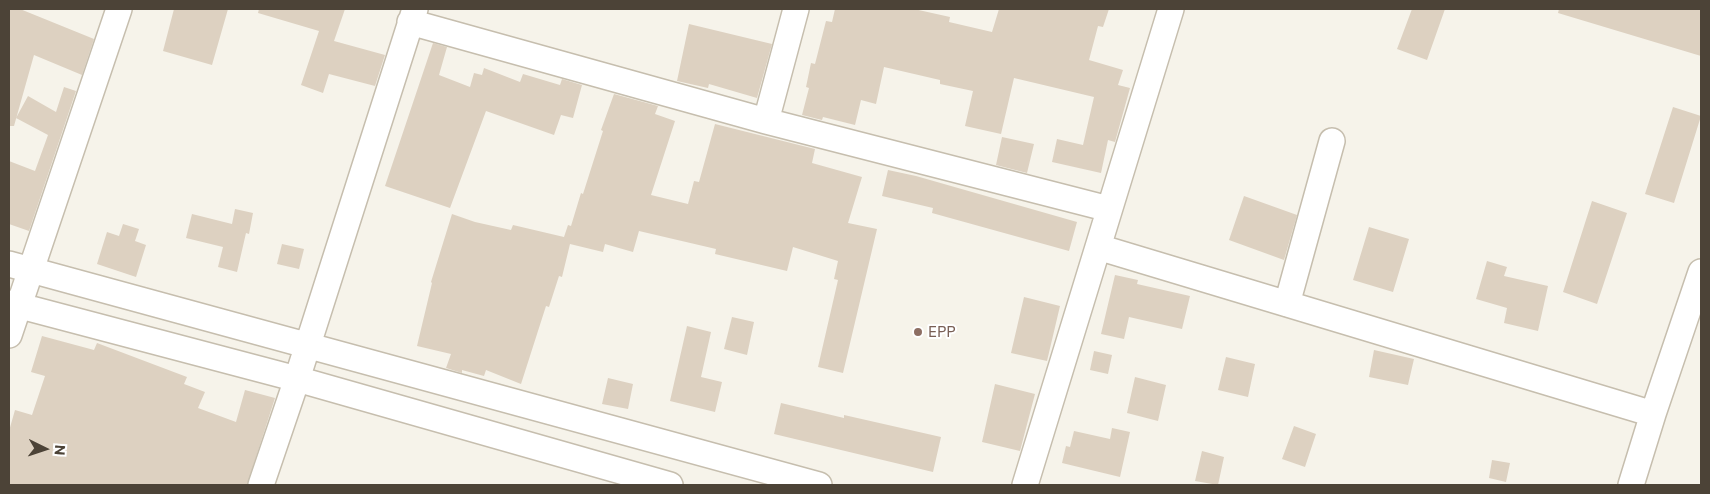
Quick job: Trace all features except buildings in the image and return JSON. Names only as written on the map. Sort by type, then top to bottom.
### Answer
[{"type":"street","points":[[9,335],[20,267],[118,9]]},
{"type":"street","points":[[766,121],[796,9]]},
{"type":"street","points":[[1024,485],[1171,9]]},
{"type":"street","points":[[261,485],[297,379],[413,16],[766,121],[1109,210]]},
{"type":"street","points":[[1288,304],[1332,141]]},
{"type":"street","points":[[1098,246],[1653,414]]},
{"type":"street","points":[[20,267],[819,485]]},
{"type":"street","points":[[1632,485],[1653,414],[1701,272]]},
{"type":"street","points":[[14,304],[297,379],[670,485]]},
{"type":"place","name":"EPP","points":[[918,332]]}]
